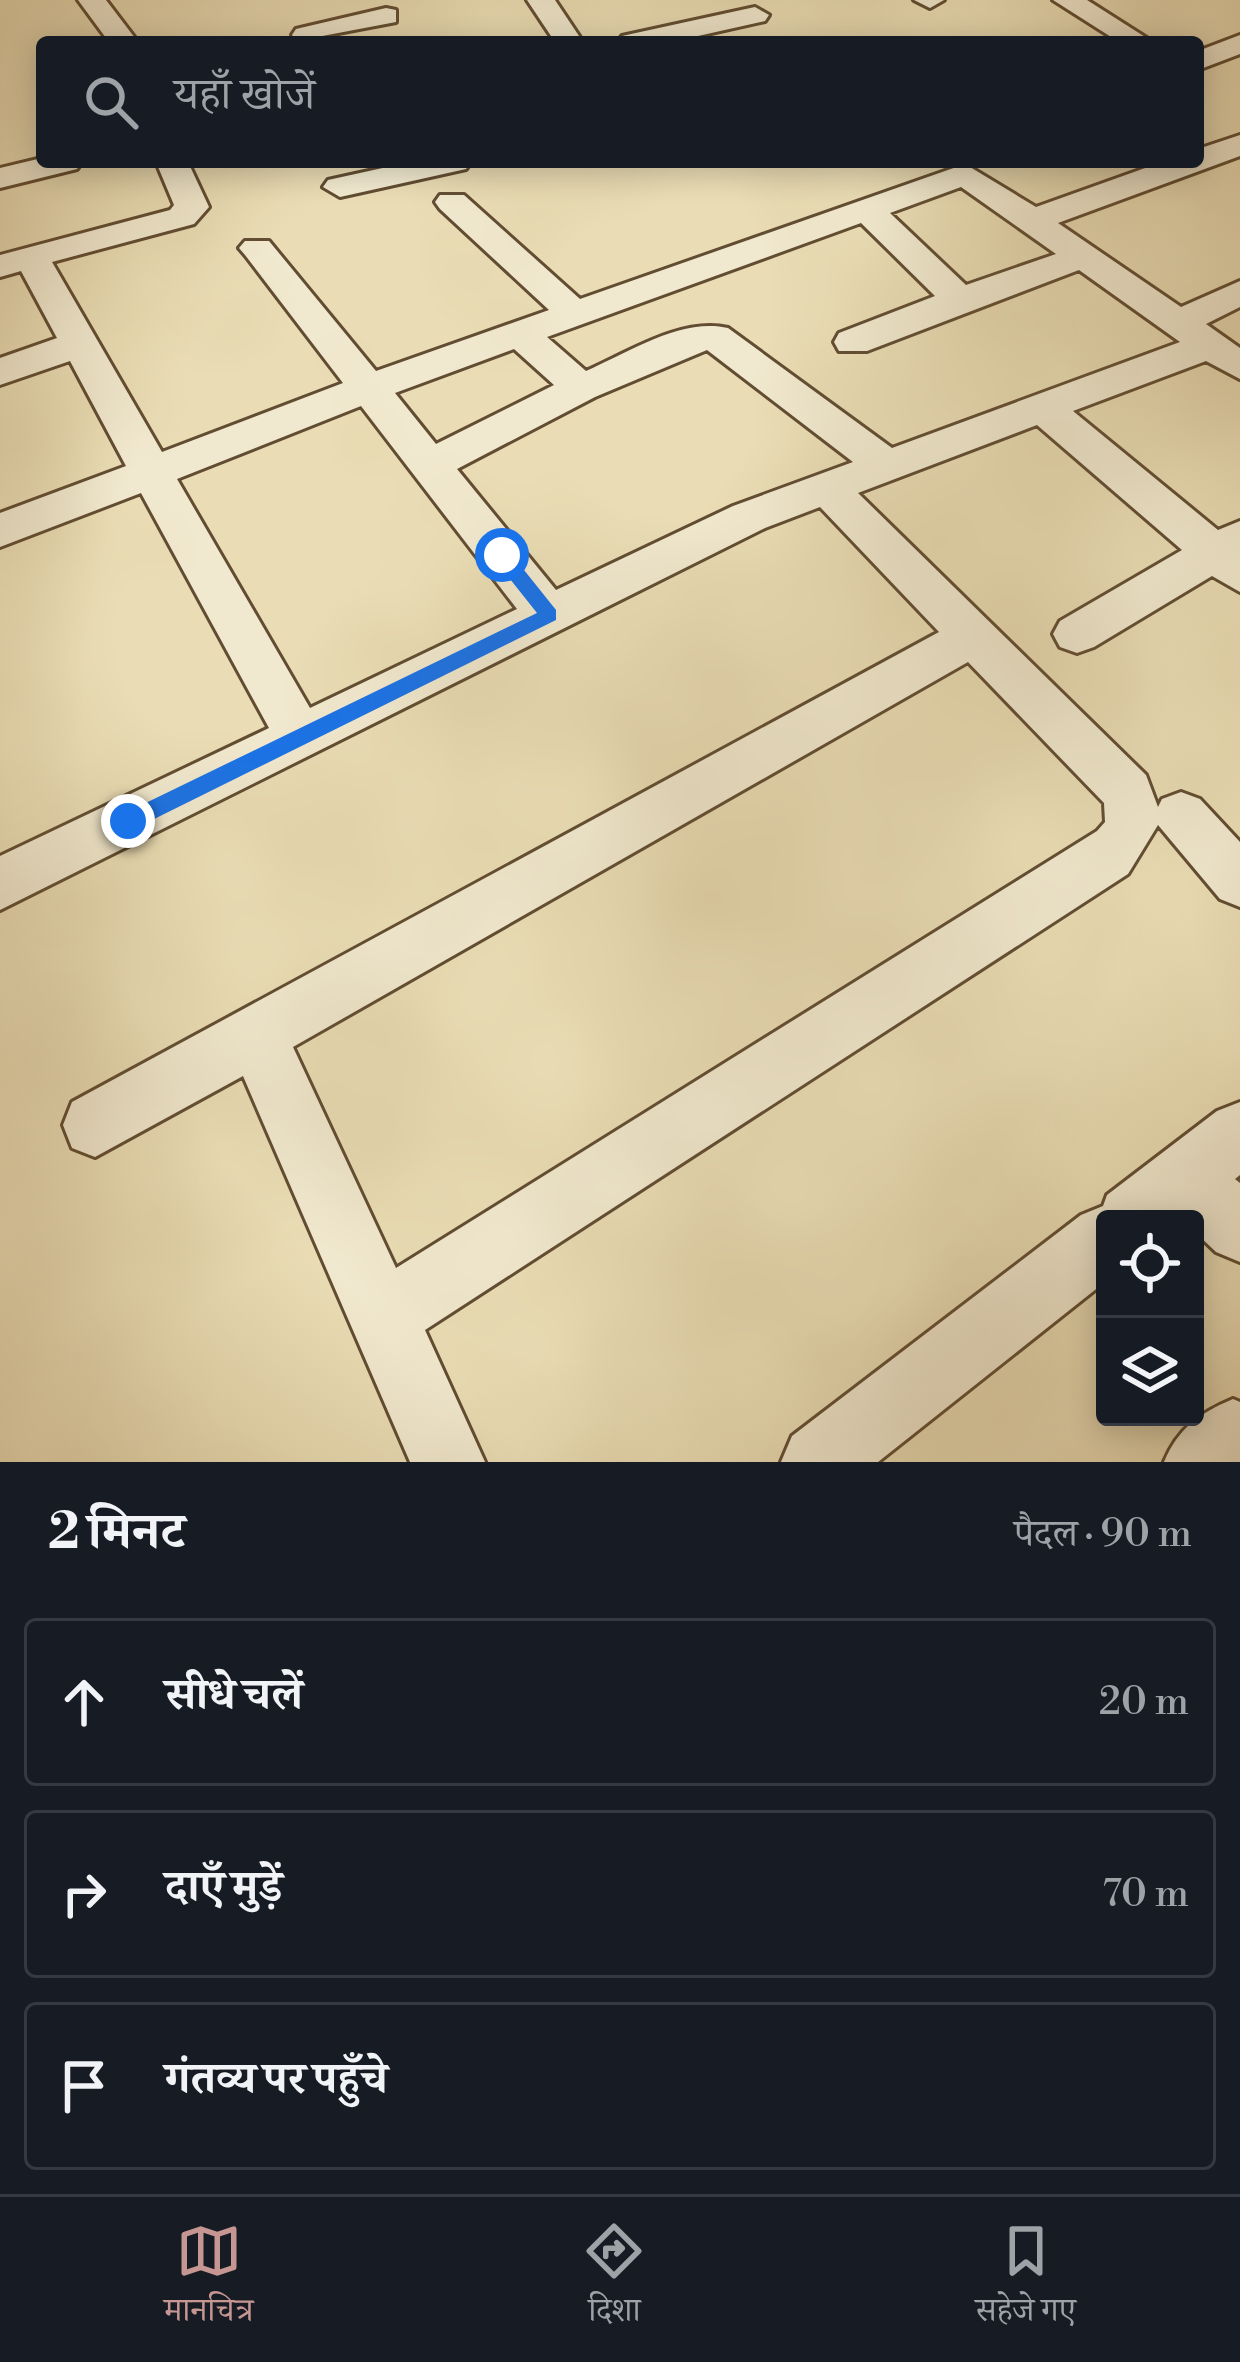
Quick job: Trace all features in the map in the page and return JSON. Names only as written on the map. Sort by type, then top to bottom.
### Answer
[{"type":"street","points":[[92,0],[119,36]]},
{"type":"street","points":[[541,0],[565,36]]},
{"type":"street","points":[[1067,0],[1129,36]]},
{"type":"street","points":[[315,3],[309,13],[316,33],[379,8],[403,36]]},
{"type":"street","points":[[662,36],[762,16]]},
{"type":"street","points":[[1204,158],[1240,145]]},
{"type":"street","points":[[175,168],[192,207],[182,217],[15,262],[80,344],[300,737]]},
{"type":"street","points":[[366,225],[331,174],[393,168]]},
{"type":"street","points":[[0,531],[957,168],[1209,344]]},
{"type":"street","points":[[1033,220],[1177,168]]},
{"type":"street","points":[[452,202],[574,313]]},
{"type":"street","points":[[864,206],[960,300]]},
{"type":"street","points":[[257,248],[549,615]]},
{"type":"street","points":[[854,342],[1081,256]]},
{"type":"street","points":[[0,884],[749,517],[1209,344],[1240,292]]},
{"type":"street","points":[[519,333],[581,388]]},
{"type":"street","points":[[430,465],[581,388],[692,340],[714,337],[886,465]]},
{"type":"street","points":[[0,372],[80,344]]},
{"type":"street","points":[[1042,408],[1231,554],[1077,634]]},
{"type":"street","points":[[382,1316],[1109,856],[1130,836],[1136,816],[1127,791],[977,634],[827,488]]},
{"type":"street","points":[[95,1125],[977,634]]},
{"type":"street","points":[[1181,816],[1240,881]]},
{"type":"street","points":[[256,1035],[448,1462]]},
{"type":"street","points":[[1143,1210],[1240,1134]]},
{"type":"street","points":[[1184,1178],[1240,1228]]},
{"type":"street","points":[[818,1462],[1096,1246]]},
{"type":"route","points":[[128,821],[549,615],[502,555]]}]
